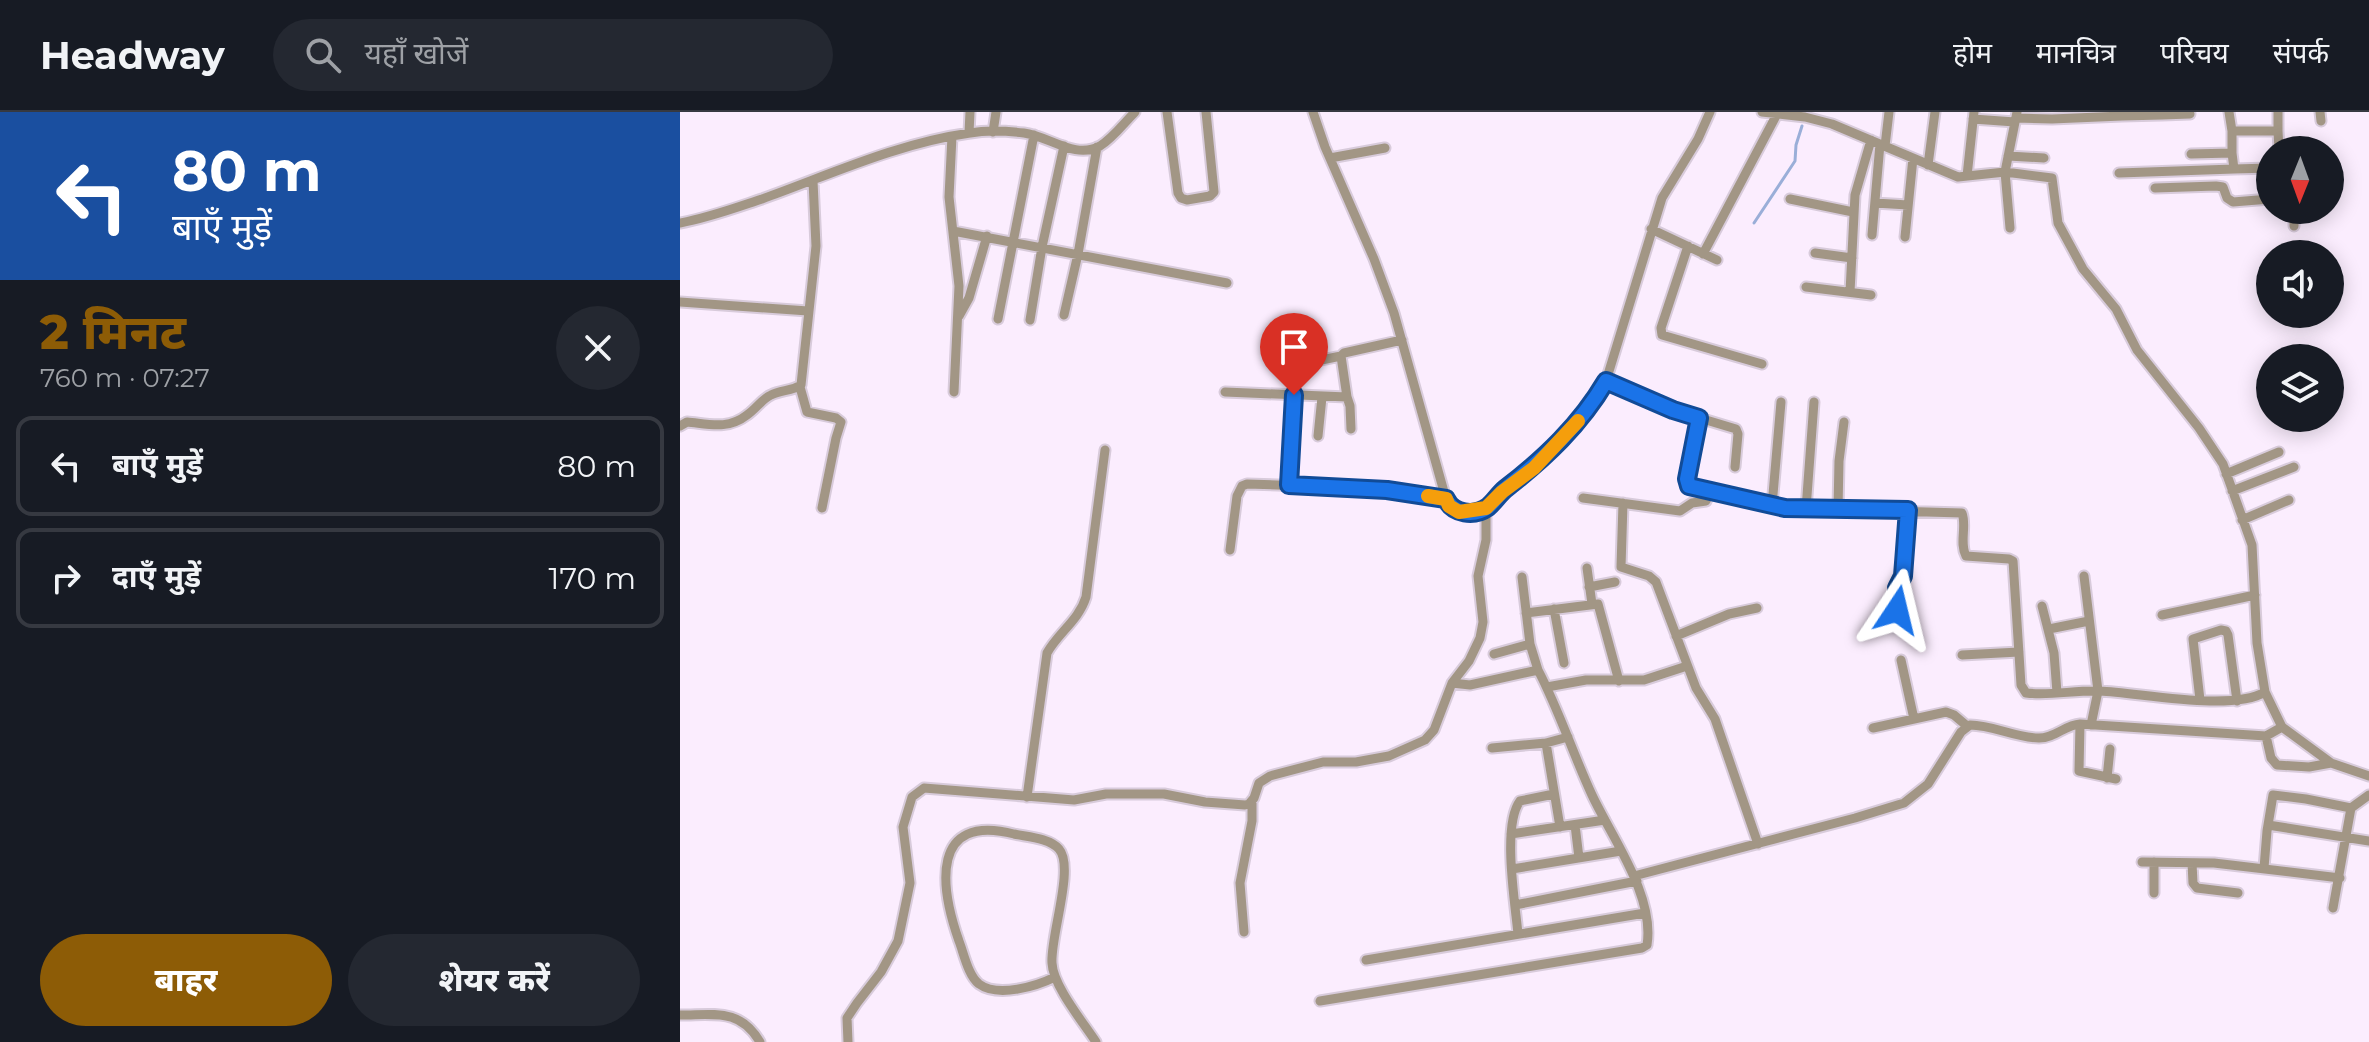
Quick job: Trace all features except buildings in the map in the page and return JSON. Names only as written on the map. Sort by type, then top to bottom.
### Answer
[{"type":"street","points":[[969,133],[970,112]]},
{"type":"street","points":[[993,132],[996,112]]},
{"type":"street","points":[[680,223],[952,136],[1028,133],[1085,150],[1097,147],[1135,112]]},
{"type":"street","points":[[1167,112],[1178,193],[1187,200],[1210,196],[1214,192],[1206,112]]},
{"type":"street","points":[[1313,112],[1380,272],[1446,499],[1449,506],[1459,512],[1486,508],[1534,468],[1587,411],[1606,381],[1662,198],[1698,139],[1710,112]]},
{"type":"street","points":[[1762,112],[1832,124],[1958,177],[2005,172],[2052,178],[2058,223],[2083,269],[2116,309],[2137,350],[2199,428],[2223,464],[2252,545],[2257,643],[2265,692],[2282,727],[2331,763],[2369,776]]},
{"type":"street","points":[[1850,292],[1856,186],[1879,144],[1889,112]]},
{"type":"street","points":[[1928,165],[1935,112]]},
{"type":"street","points":[[2229,112],[2234,169]]},
{"type":"street","points":[[2278,112],[2278,136]]},
{"type":"street","points":[[1967,176],[1974,116],[2052,119],[2194,113]]},
{"type":"street","points":[[1703,254],[1777,114]]},
{"type":"street","points":[[2010,228],[2005,172],[2016,117]]},
{"type":"street","points":[[2232,131],[2278,131]]},
{"type":"street","points":[[998,319],[1034,135]]},
{"type":"street","points":[[952,136],[949,197],[959,271],[954,392]]},
{"type":"street","points":[[1872,235],[1879,144]]},
{"type":"street","points":[[1030,320],[1064,146]]},
{"type":"street","points":[[1064,315],[1097,147]]},
{"type":"street","points":[[1330,158],[1385,148]]},
{"type":"street","points":[[2191,154],[2232,153]]},
{"type":"street","points":[[2008,156],[2044,158]]},
{"type":"street","points":[[1905,237],[1913,158]]},
{"type":"street","points":[[2119,173],[2256,168]]},
{"type":"street","points":[[813,181],[816,246],[800,387],[807,412],[836,418],[841,422],[822,508]]},
{"type":"street","points":[[2155,188],[2216,186],[2223,187],[2227,198],[2233,202],[2256,200]]},
{"type":"street","points":[[1790,199],[1853,212]]},
{"type":"street","points":[[1875,203],[1908,205]]},
{"type":"street","points":[[1651,229],[1717,260]]},
{"type":"street","points":[[953,231],[1227,283]]},
{"type":"street","points":[[959,316],[969,298],[987,236]]},
{"type":"street","points":[[1688,246],[1661,333],[1762,364]]},
{"type":"street","points":[[1815,253],[1852,258]]},
{"type":"street","points":[[1806,287],[1871,295]]},
{"type":"street","points":[[680,302],[808,311]]},
{"type":"street","points":[[1297,365],[1402,340]]},
{"type":"street","points":[[1341,356],[1351,429]]},
{"type":"street","points":[[1606,381],[1673,410],[1736,429],[1735,467]]},
{"type":"street","points":[[680,426],[687,422],[717,426],[733,423],[773,394],[800,387]]},
{"type":"street","points":[[1225,392],[1347,397]]},
{"type":"street","points":[[1289,485],[1294,395]]},
{"type":"street","points":[[1318,436],[1322,397]]},
{"type":"street","points":[[1772,506],[1781,402]]},
{"type":"street","points":[[1806,509],[1814,402]]},
{"type":"street","points":[[1699,418],[1687,482],[1689,486],[1772,506],[1962,513],[1966,556],[2013,561],[2023,692],[2098,691],[2237,701],[2265,692]]},
{"type":"street","points":[[1838,509],[1844,422]]},
{"type":"street","points":[[1027,797],[1047,653],[1079,614],[1086,597],[1105,450]]},
{"type":"street","points":[[2226,474],[2279,452]]},
{"type":"street","points":[[2232,491],[2294,467]]},
{"type":"street","points":[[1230,550],[1237,496],[1242,486],[1387,490],[1446,499]]},
{"type":"street","points":[[1583,498],[1680,511],[1692,503],[1706,501],[1710,492]]},
{"type":"street","points":[[2242,520],[2289,500]]},
{"type":"street","points":[[1623,503],[1621,567],[1653,578],[1698,693],[1715,719],[1758,844]]},
{"type":"street","points":[[1244,932],[1240,883],[1253,800],[1259,783],[1270,776],[1323,762],[1356,762],[1389,756],[1425,740],[1434,730],[1480,638],[1483,622],[1478,576],[1486,540],[1486,508]]},
{"type":"street","points":[[1897,610],[1897,588],[1903,576],[1908,510]]},
{"type":"street","points":[[1587,568],[1592,604]]},
{"type":"street","points":[[2084,576],[2098,691],[2086,724],[2079,771],[2111,778],[2110,749]]},
{"type":"street","points":[[1320,1001],[1642,948],[1648,942],[1645,913],[1635,879],[1592,795],[1538,670],[1530,644],[1522,577]]},
{"type":"street","points":[[1589,587],[1615,582]]},
{"type":"street","points":[[2162,615],[2255,595]]},
{"type":"street","points":[[1526,613],[1598,604],[1619,681]]},
{"type":"street","points":[[2042,606],[2054,653],[2057,693]]},
{"type":"street","points":[[1676,636],[1729,614],[1757,608]]},
{"type":"street","points":[[1554,609],[1564,663]]},
{"type":"street","points":[[2049,629],[2089,621]]},
{"type":"street","points":[[2200,700],[2193,639],[2224,630],[2228,635],[2237,701]]},
{"type":"street","points":[[1494,654],[1530,644]]},
{"type":"street","points":[[1962,655],[2019,652]]},
{"type":"street","points":[[1901,660],[1914,719]]},
{"type":"street","points":[[1547,687],[1586,680],[1644,680],[1687,666]]},
{"type":"street","points":[[1458,684],[1538,670]]},
{"type":"street","points":[[1873,728],[1946,712],[1967,726]]},
{"type":"street","points":[[1515,905],[1635,879],[1904,803],[1928,784],[1967,726],[1975,724],[2042,738],[2056,734],[2069,725],[2086,724],[2266,736],[2282,727]]},
{"type":"street","points":[[2266,736],[2271,758],[2277,765],[2309,767],[2331,763]]},
{"type":"street","points":[[1492,748],[1546,743],[1568,737]]},
{"type":"street","points":[[1546,743],[1560,827]]},
{"type":"street","points":[[848,1042],[847,1018],[881,972],[898,941],[910,883],[903,827],[912,797],[924,788],[1074,800],[1106,794],[1164,794],[1214,803],[1245,805],[1253,800]]},
{"type":"street","points":[[1518,934],[1511,823],[1518,802],[1554,794]]},
{"type":"street","points":[[2264,868],[2273,795],[2351,808]]},
{"type":"street","points":[[2333,908],[2351,808],[2369,795]]},
{"type":"street","points":[[1511,834],[1605,820]]},
{"type":"street","points":[[1575,825],[1579,858]]},
{"type":"street","points":[[2268,825],[2369,841]]},
{"type":"street","points":[[1055,977],[1040,985],[1019,989],[983,987],[974,978],[950,916],[946,893],[950,851],[955,843],[972,831],[1000,830],[1050,843],[1062,854],[1064,870],[1052,962],[1055,977],[1096,1042]]},
{"type":"street","points":[[1512,869],[1621,851]]},
{"type":"street","points":[[2142,862],[2264,868],[2340,878]]},
{"type":"street","points":[[2154,862],[2154,893]]},
{"type":"street","points":[[2192,863],[2193,883],[2197,888],[2238,893]]},
{"type":"street","points":[[1366,960],[1645,913]]},
{"type":"street","points":[[680,1015],[727,1015],[736,1018],[750,1028],[760,1042]]},
{"type":"waterway","points":[[1754,223],[1795,161],[1802,126]]},
{"type":"slow traffic","points":[[1428,496],[1446,499],[1449,506],[1459,512],[1486,508],[1534,468],[1578,421]]},
{"type":"route","points":[[1294,395],[1289,485],[1411,493],[1446,499],[1455,511],[1463,512],[1486,508],[1534,468],[1587,411],[1606,381],[1699,418],[1687,479],[1689,486],[1785,508],[1908,510],[1903,578],[1897,588],[1897,610]]}]
